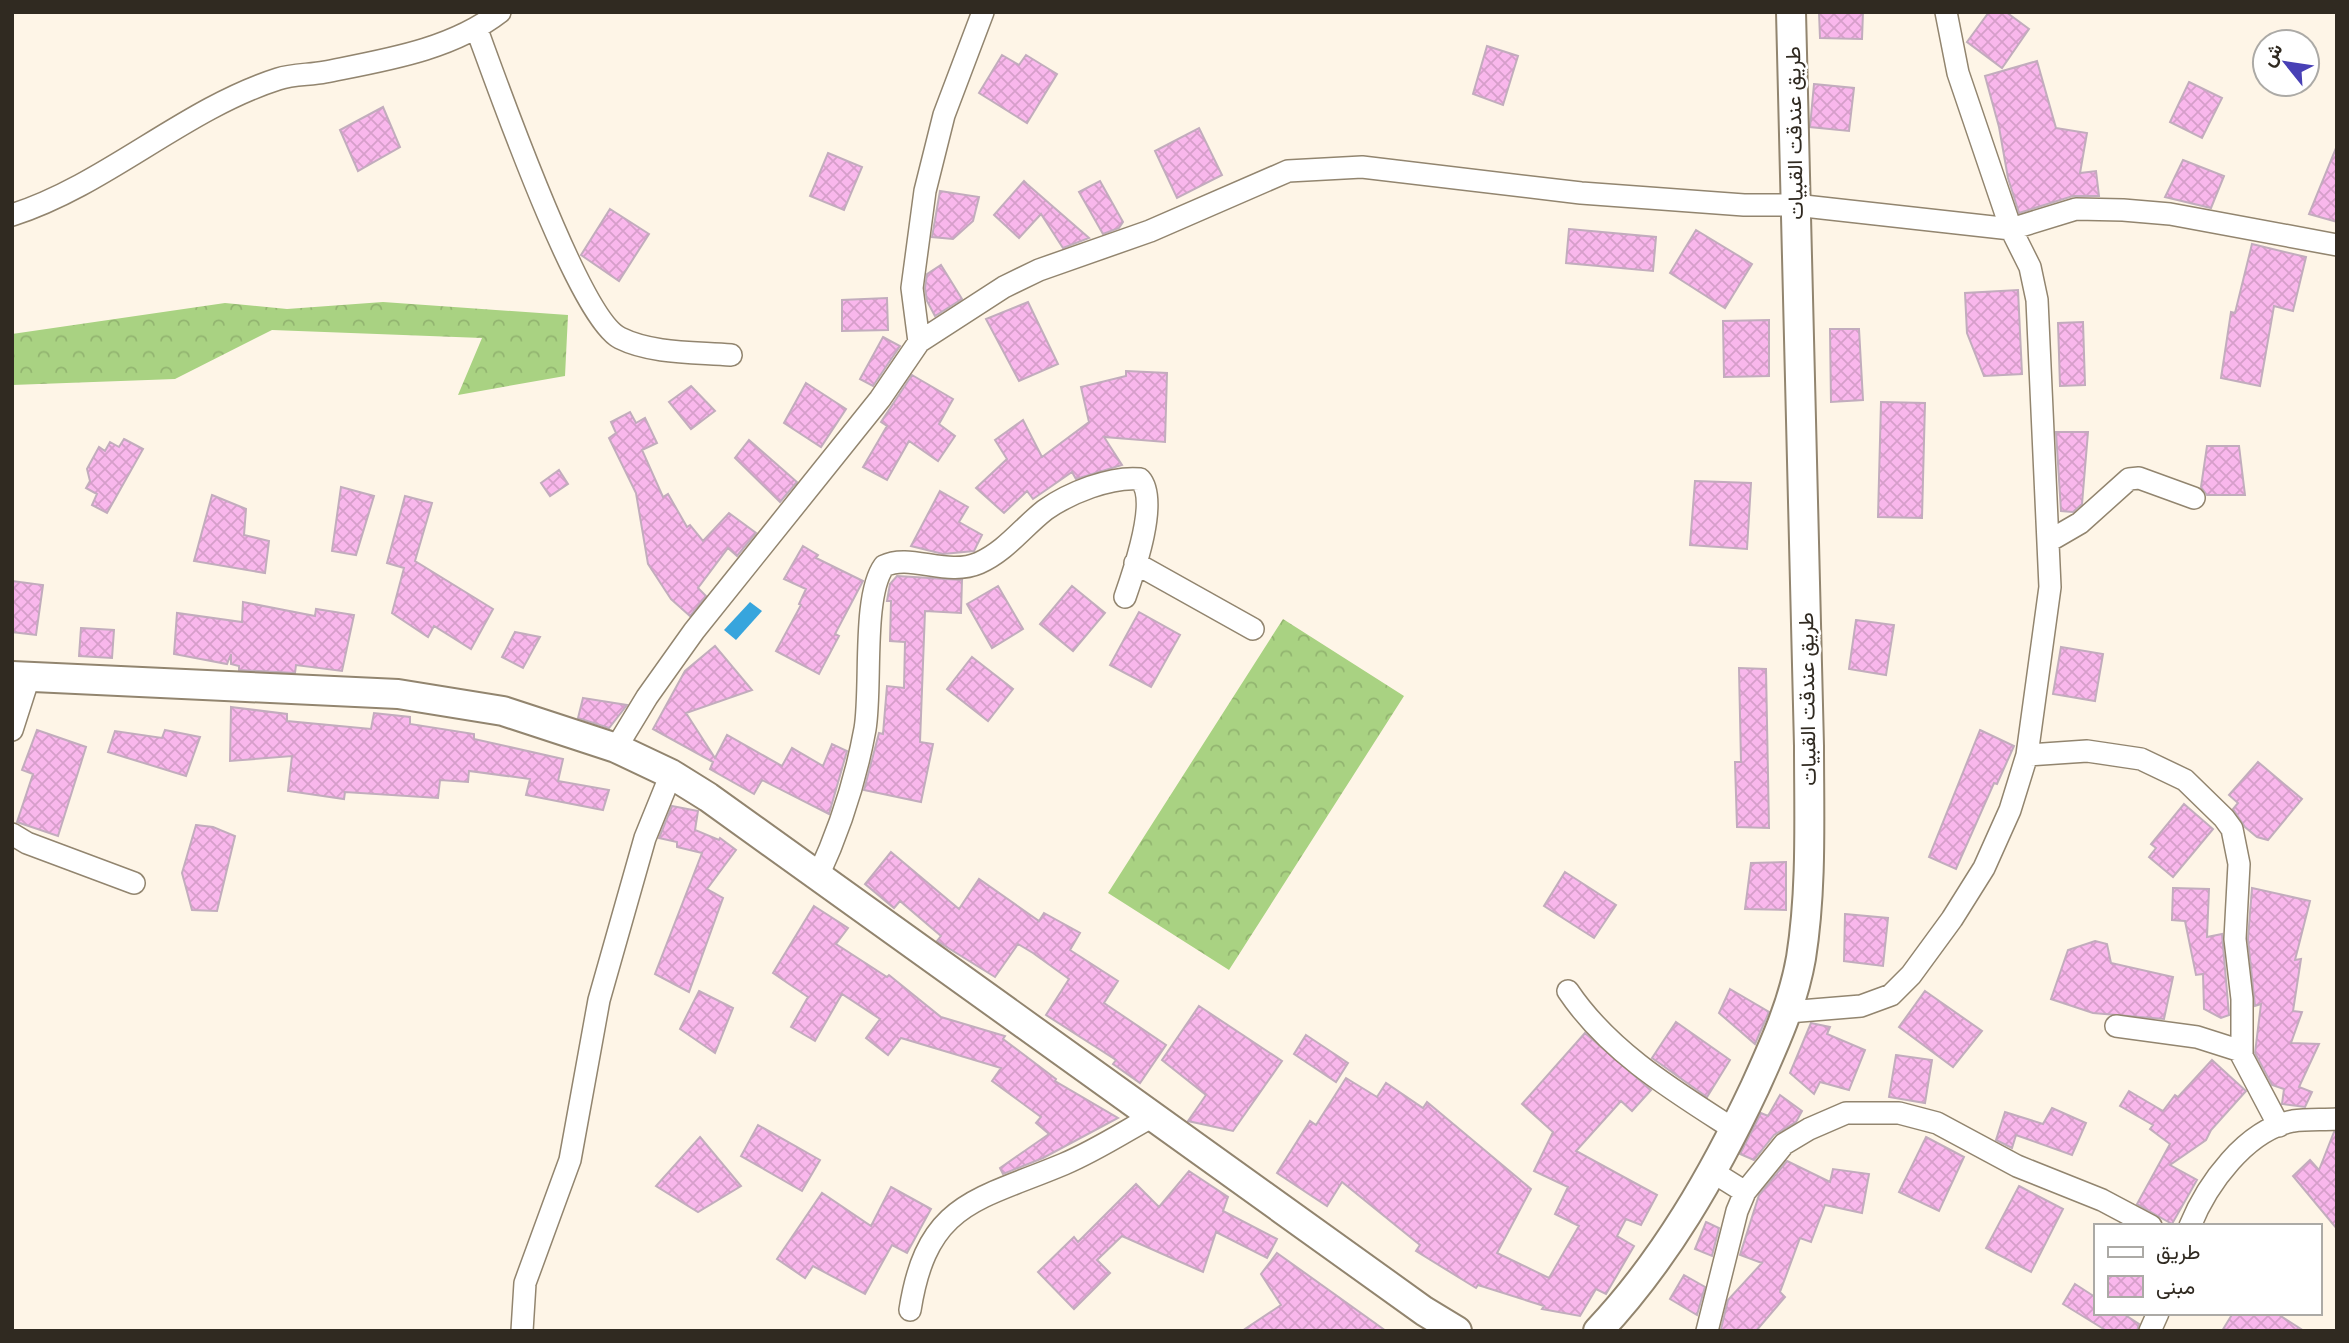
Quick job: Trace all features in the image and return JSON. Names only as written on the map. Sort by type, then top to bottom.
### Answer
[{"type":"main road","name":"طريق عندقت القبيات","points":[[1598,1331],[1658,1257],[1713,1172],[1788,1012],[1801,957],[1810,820],[1791,12]]},
{"type":"main road","points":[[20,677],[398,694],[503,711],[617,748],[671,774],[818,876],[1413,1303],[1457,1331]]},
{"type":"street","points":[[12,215],[43,204],[182,125],[278,79],[406,54],[477,30],[500,12]]},
{"type":"street","points":[[919,342],[912,288],[925,191],[944,115],[983,12]]},
{"type":"street","points":[[1788,1012],[1861,1006],[1891,995],[1911,975],[1952,919],[1984,868],[2010,810],[2027,755],[2047,625],[2050,587],[2037,300],[2030,267],[2011,229],[1958,73],[1946,12]]},
{"type":"street","points":[[477,30],[517,138],[582,290],[605,325],[618,337],[633,343],[731,355]]},
{"type":"street","points":[[617,748],[647,696],[694,631],[872,409],[919,342],[1004,287],[1040,270],[1150,231],[1288,171],[1362,167],[1581,193],[1744,205],[1795,205],[2011,229],[2076,209],[2123,210],[2170,214],[2337,245]]},
{"type":"street","points":[[818,876],[838,825],[865,727],[874,590],[876,579],[884,566],[898,562],[940,568],[975,565],[1008,546],[1046,510],[1059,502],[1127,477],[1140,479],[1148,494],[1135,564],[1125,597]]},
{"type":"street","points":[[2049,541],[2080,523],[2129,478],[2139,478],[2194,498]]},
{"type":"street","points":[[1135,564],[1253,629]]},
{"type":"street","points":[[12,730],[20,677]]},
{"type":"street","points":[[2027,755],[2087,751],[2141,759],[2185,780],[2224,818],[2231,830],[2239,863],[2235,939],[2243,1018],[2241,1051],[2279,1126]]},
{"type":"street","points":[[522,1331],[525,1283],[570,1160],[599,1000],[645,838],[671,774]]},
{"type":"street","points":[[12,834],[27,843],[134,883]]},
{"type":"street","points":[[1568,991],[1592,1023],[1619,1048],[1690,1103],[1735,1130]]},
{"type":"street","points":[[2116,1026],[2197,1037],[2241,1051]]},
{"type":"street","points":[[1707,1331],[1737,1211],[1745,1192],[1784,1144],[1801,1132],[1846,1113],[1899,1113],[1937,1122],[2017,1166],[2102,1200],[2147,1224]]},
{"type":"street","points":[[910,1310],[921,1263],[943,1223],[960,1208],[983,1195],[1067,1163],[1153,1116]]},
{"type":"street","points":[[2191,1224],[2205,1194],[2228,1165],[2258,1138],[2294,1121],[2337,1119]]},
{"type":"street","points":[[1713,1172],[1745,1192]]},
{"type":"street","points":[[2150,1331],[2157,1315]]},
{"type":"green space","points":[[383,302],[568,315],[565,376],[458,395],[482,338],[272,330],[175,379],[12,385],[12,334],[225,303],[287,309]]},
{"type":"green space","points":[[1283,619],[1404,696],[1229,970],[1108,893]]},
{"type":"water","points":[[750,602],[762,611],[736,640],[724,630]]},
{"type":"building","points":[[1819,12],[1863,12],[1862,39],[1820,38]]},
{"type":"building","points":[[1989,12],[2006,12],[2029,29],[2002,68],[1967,42]]},
{"type":"building","points":[[1487,46],[1518,56],[1503,105],[1473,94]]},
{"type":"building","points":[[1002,55],[1019,65],[1026,55],[1057,74],[1027,123],[979,93]]},
{"type":"building","points":[[2037,61],[2056,128],[2087,133],[2080,173],[2096,171],[2099,196],[2073,196],[2019,213],[2008,178],[1999,127],[1985,76]]},
{"type":"building","points":[[2189,82],[2222,98],[2202,138],[2170,122]]},
{"type":"building","points":[[1814,84],[1854,88],[1849,131],[1810,127]]},
{"type":"building","points":[[383,107],[400,147],[358,171],[340,130]]},
{"type":"building","points":[[1199,128],[1222,175],[1177,198],[1155,151]]},
{"type":"building","points":[[2337,148],[2337,222],[2309,214]]},
{"type":"building","points":[[828,153],[862,167],[844,210],[810,196]]},
{"type":"building","points":[[2183,160],[2224,176],[2211,208],[2165,197]]},
{"type":"building","points":[[1024,181],[1089,238],[1063,248],[1041,214],[1019,238],[994,215]]},
{"type":"building","points":[[1100,181],[1123,222],[1119,228],[1103,234],[1079,192]]},
{"type":"building","points":[[940,191],[979,197],[973,221],[953,239],[932,237]]},
{"type":"building","points":[[610,209],[649,234],[619,281],[581,255]]},
{"type":"building","points":[[1569,229],[1656,237],[1653,271],[1566,263]]},
{"type":"building","points":[[1696,230],[1752,264],[1725,308],[1670,273]]},
{"type":"building","points":[[2252,244],[2306,257],[2293,311],[2274,306],[2260,386],[2221,378],[2231,312],[2235,313]]},
{"type":"building","points":[[941,265],[962,299],[935,316],[927,301],[925,288],[927,274]]},
{"type":"building","points":[[2018,290],[2022,374],[1984,376],[1967,333],[1965,293]]},
{"type":"building","points":[[887,298],[888,330],[842,331],[842,300]]},
{"type":"building","points":[[1028,302],[1058,364],[1019,381],[986,319]]},
{"type":"building","points":[[1769,320],[1769,376],[1724,377],[1723,321]]},
{"type":"building","points":[[2083,322],[2085,385],[2060,386],[2058,323]]},
{"type":"building","points":[[1830,329],[1859,329],[1863,400],[1831,402]]},
{"type":"building","points":[[883,337],[900,346],[873,386],[860,379]]},
{"type":"building","points":[[1126,371],[1167,373],[1165,442],[1104,437],[1122,465],[1076,479],[1072,472],[1033,499],[1027,491],[1004,513],[976,488],[1007,459],[995,440],[1023,420],[1042,457],[1089,422],[1081,387],[1126,376]]},
{"type":"building","points":[[912,375],[953,399],[939,424],[955,436],[938,461],[909,441],[887,480],[863,467],[887,426],[881,422]]},
{"type":"building","points":[[806,383],[846,409],[821,447],[784,423]]},
{"type":"building","points":[[691,386],[715,411],[691,429],[669,402]]},
{"type":"building","points":[[1881,402],[1925,403],[1922,518],[1878,517]]},
{"type":"building","points":[[630,412],[636,423],[645,418],[657,443],[642,450],[663,497],[668,494],[687,527],[690,525],[703,541],[729,513],[756,533],[737,556],[728,548],[698,588],[706,596],[690,616],[671,599],[648,564],[636,493],[609,438],[616,433],[611,422]]},
{"type":"building","points":[[2056,432],[2088,432],[2082,504],[2073,512],[2061,511]]},
{"type":"building","points":[[124,439],[143,449],[107,513],[92,505],[97,494],[86,488],[90,481],[87,469],[99,447],[105,451],[110,442],[119,447]]},
{"type":"building","points":[[749,440],[797,482],[780,502],[735,458]]},
{"type":"building","points":[[2207,446],[2239,446],[2245,495],[2207,495],[2201,487]]},
{"type":"building","points":[[559,470],[568,484],[550,496],[541,483]]},
{"type":"building","points":[[1695,481],[1751,483],[1747,549],[1690,545]]},
{"type":"building","points":[[341,487],[374,496],[356,555],[332,551]]},
{"type":"building","points":[[940,491],[968,507],[959,522],[982,535],[974,551],[943,554],[911,546]]},
{"type":"building","points":[[212,495],[246,509],[244,535],[269,541],[265,573],[194,561]]},
{"type":"building","points":[[405,496],[432,503],[415,561],[493,609],[471,649],[434,626],[428,637],[392,613],[404,568],[387,563]]},
{"type":"building","points":[[803,546],[818,555],[816,558],[863,581],[835,634],[839,636],[819,674],[776,651],[801,605],[799,604],[806,589],[784,579]]},
{"type":"building","points":[[897,576],[962,580],[961,613],[925,611],[920,742],[933,744],[921,802],[864,790],[879,733],[883,734],[887,686],[904,688],[905,642],[890,641],[891,601],[887,601],[890,584]]},
{"type":"building","points":[[12,581],[43,585],[36,635],[12,632]]},
{"type":"building","points":[[998,586],[1023,629],[992,648],[967,604]]},
{"type":"building","points":[[1072,586],[1105,613],[1073,651],[1040,624]]},
{"type":"building","points":[[243,602],[315,616],[316,609],[354,615],[342,671],[296,665],[295,673],[239,670],[239,666],[231,664],[231,654],[227,664],[174,654],[177,613],[242,622]]},
{"type":"building","points":[[1139,612],[1180,635],[1151,687],[1110,665]]},
{"type":"building","points":[[1856,620],[1894,625],[1886,675],[1849,669]]},
{"type":"building","points":[[81,628],[114,630],[112,658],[79,656]]},
{"type":"building","points":[[515,632],[540,637],[523,668],[502,657]]},
{"type":"building","points":[[715,646],[752,690],[686,713],[715,758],[727,735],[782,766],[792,748],[823,766],[832,744],[847,751],[829,814],[762,780],[754,794],[710,769],[713,762],[653,729],[685,671]]},
{"type":"building","points":[[2061,647],[2103,654],[2095,701],[2053,694]]},
{"type":"building","points":[[972,657],[1013,689],[988,721],[947,689]]},
{"type":"building","points":[[1739,668],[1766,669],[1769,828],[1737,827],[1735,762],[1741,762]]},
{"type":"building","points":[[583,698],[627,705],[609,728],[578,718]]},
{"type":"building","points":[[231,707],[287,714],[287,721],[371,729],[374,713],[410,717],[410,724],[474,734],[474,739],[563,759],[558,781],[609,790],[603,810],[526,795],[530,779],[469,771],[468,782],[440,780],[438,798],[345,792],[344,799],[288,791],[292,756],[230,761]]},
{"type":"building","points":[[37,730],[86,747],[58,836],[17,822],[33,774],[22,770]]},
{"type":"building","points":[[165,730],[200,737],[186,776],[108,752],[115,731],[162,738]]},
{"type":"building","points":[[1980,730],[2014,746],[1997,784],[1994,783],[1956,869],[1929,857]]},
{"type":"building","points":[[2258,762],[2302,799],[2268,840],[2257,837],[2245,827],[2233,809],[2238,803],[2229,795]]},
{"type":"building","points":[[2184,804],[2213,829],[2173,877],[2149,857],[2156,848],[2151,844]]},
{"type":"building","points":[[672,806],[698,811],[695,830],[719,840],[720,838],[736,850],[707,889],[723,898],[689,992],[655,974],[702,853],[677,847],[677,842],[659,838]]},
{"type":"building","points":[[196,825],[213,827],[235,836],[217,911],[192,910],[182,873]]},
{"type":"building","points":[[891,852],[959,909],[979,879],[1039,921],[1044,913],[1080,933],[1070,950],[1118,981],[1104,1003],[1166,1045],[1140,1083],[1113,1064],[1116,1060],[1046,1015],[1069,979],[1018,944],[995,977],[937,941],[941,936],[900,901],[894,908],[865,884]]},
{"type":"building","points":[[1786,862],[1786,910],[1745,909],[1751,863]]},
{"type":"building","points":[[1565,872],[1616,905],[1594,938],[1544,906]]},
{"type":"building","points":[[2173,888],[2209,889],[2207,937],[2222,934],[2229,1015],[2221,1018],[2204,1009],[2203,974],[2196,975],[2185,921],[2172,920]]},
{"type":"building","points":[[2252,888],[2310,901],[2295,960],[2301,959],[2293,1011],[2302,1012],[2291,1043],[2319,1044],[2299,1087],[2312,1092],[2305,1107],[2282,1104],[2284,1089],[2272,1085],[2255,1053],[2261,1004],[2255,1006],[2248,939]]},
{"type":"building","points":[[814,906],[848,928],[836,944],[887,977],[889,975],[941,1017],[1005,1036],[1003,1039],[1056,1079],[1055,1081],[1118,1118],[1043,1158],[1003,1174],[1000,1168],[1049,1134],[1036,1123],[1041,1117],[992,1081],[1001,1068],[901,1038],[888,1055],[866,1038],[880,1019],[842,994],[815,1041],[791,1027],[808,997],[773,973]]},
{"type":"building","points":[[1845,914],[1888,918],[1883,966],[1844,961]]},
{"type":"building","points":[[2095,941],[2107,944],[2111,963],[2173,977],[2164,1019],[2093,1013],[2051,999],[2068,950]]},
{"type":"building","points":[[1730,989],[1769,1012],[1755,1044],[1719,1013]]},
{"type":"building","points":[[699,991],[733,1008],[715,1053],[680,1029]]},
{"type":"building","points":[[1925,991],[1982,1031],[1953,1067],[1899,1027]]},
{"type":"building","points":[[1199,1006],[1282,1061],[1233,1131],[1188,1121],[1206,1095],[1162,1060]]},
{"type":"building","points":[[1676,1022],[1730,1060],[1707,1097],[1652,1058]]},
{"type":"building","points":[[1811,1023],[1830,1027],[1827,1034],[1865,1050],[1849,1090],[1820,1082],[1814,1094],[1790,1073]]},
{"type":"building","points":[[1585,1033],[1651,1090],[1632,1111],[1621,1101],[1576,1151],[1657,1195],[1641,1225],[1626,1219],[1617,1236],[1634,1246],[1606,1294],[1596,1289],[1580,1316],[1542,1309],[1544,1306],[1478,1285],[1476,1288],[1416,1251],[1420,1245],[1342,1182],[1327,1206],[1277,1173],[1310,1121],[1316,1125],[1346,1078],[1377,1097],[1386,1083],[1423,1108],[1427,1102],[1531,1189],[1497,1253],[1549,1278],[1579,1226],[1555,1214],[1568,1187],[1534,1171],[1553,1132],[1522,1104]]},
{"type":"building","points":[[1306,1035],[1348,1063],[1336,1082],[1294,1054]]},
{"type":"building","points":[[1896,1055],[1932,1060],[1925,1103],[1889,1097]]},
{"type":"building","points":[[2212,1060],[2246,1091],[2211,1130],[2206,1140],[2170,1165],[2197,1180],[2172,1224],[2137,1204],[2170,1144],[2150,1129],[2153,1125],[2120,1106],[2129,1091],[2163,1111],[2175,1095],[2178,1097]]},
{"type":"building","points":[[1780,1095],[1802,1111],[1796,1122],[1774,1135],[1754,1160],[1740,1154],[1761,1113],[1768,1116]]},
{"type":"building","points":[[2052,1108],[2086,1123],[2072,1155],[2016,1135],[2012,1148],[1996,1140],[2005,1112],[2043,1124]]},
{"type":"building","points":[[758,1125],[820,1160],[802,1191],[741,1156]]},
{"type":"building","points":[[2334,1132],[2337,1132],[2337,1229],[2293,1176],[2310,1160],[2319,1170]]},
{"type":"building","points":[[700,1137],[741,1186],[698,1212],[656,1186]]},
{"type":"building","points":[[1926,1137],[1964,1157],[1939,1211],[1899,1192]]},
{"type":"building","points":[[1787,1161],[1830,1182],[1833,1169],[1869,1174],[1862,1213],[1825,1205],[1811,1242],[1800,1238],[1780,1292],[1785,1297],[1756,1331],[1725,1331],[1721,1329],[1728,1300],[1762,1263],[1740,1255],[1759,1195]]},
{"type":"building","points":[[1189,1171],[1228,1197],[1223,1211],[1277,1239],[1267,1258],[1216,1232],[1203,1272],[1122,1236],[1097,1260],[1110,1273],[1074,1309],[1038,1272],[1074,1237],[1078,1242],[1136,1184],[1159,1207]]},
{"type":"building","points":[[2019,1186],[2063,1209],[2031,1272],[1986,1248]]},
{"type":"building","points":[[891,1187],[931,1209],[907,1253],[892,1245],[865,1294],[813,1266],[805,1278],[777,1259],[822,1193],[871,1226]]},
{"type":"building","points":[[1706,1222],[1719,1228],[1712,1256],[1695,1249]]},
{"type":"building","points":[[1277,1253],[1386,1331],[1242,1331],[1281,1305],[1261,1274]]},
{"type":"building","points":[[1684,1275],[1705,1287],[1697,1315],[1670,1299]]},
{"type":"building","points":[[2075,1284],[2094,1296],[2094,1315],[2125,1315],[2139,1324],[2137,1331],[2107,1331],[2063,1304]]},
{"type":"building","points":[[2232,1315],[2279,1315],[2304,1331],[2222,1331]]}]
